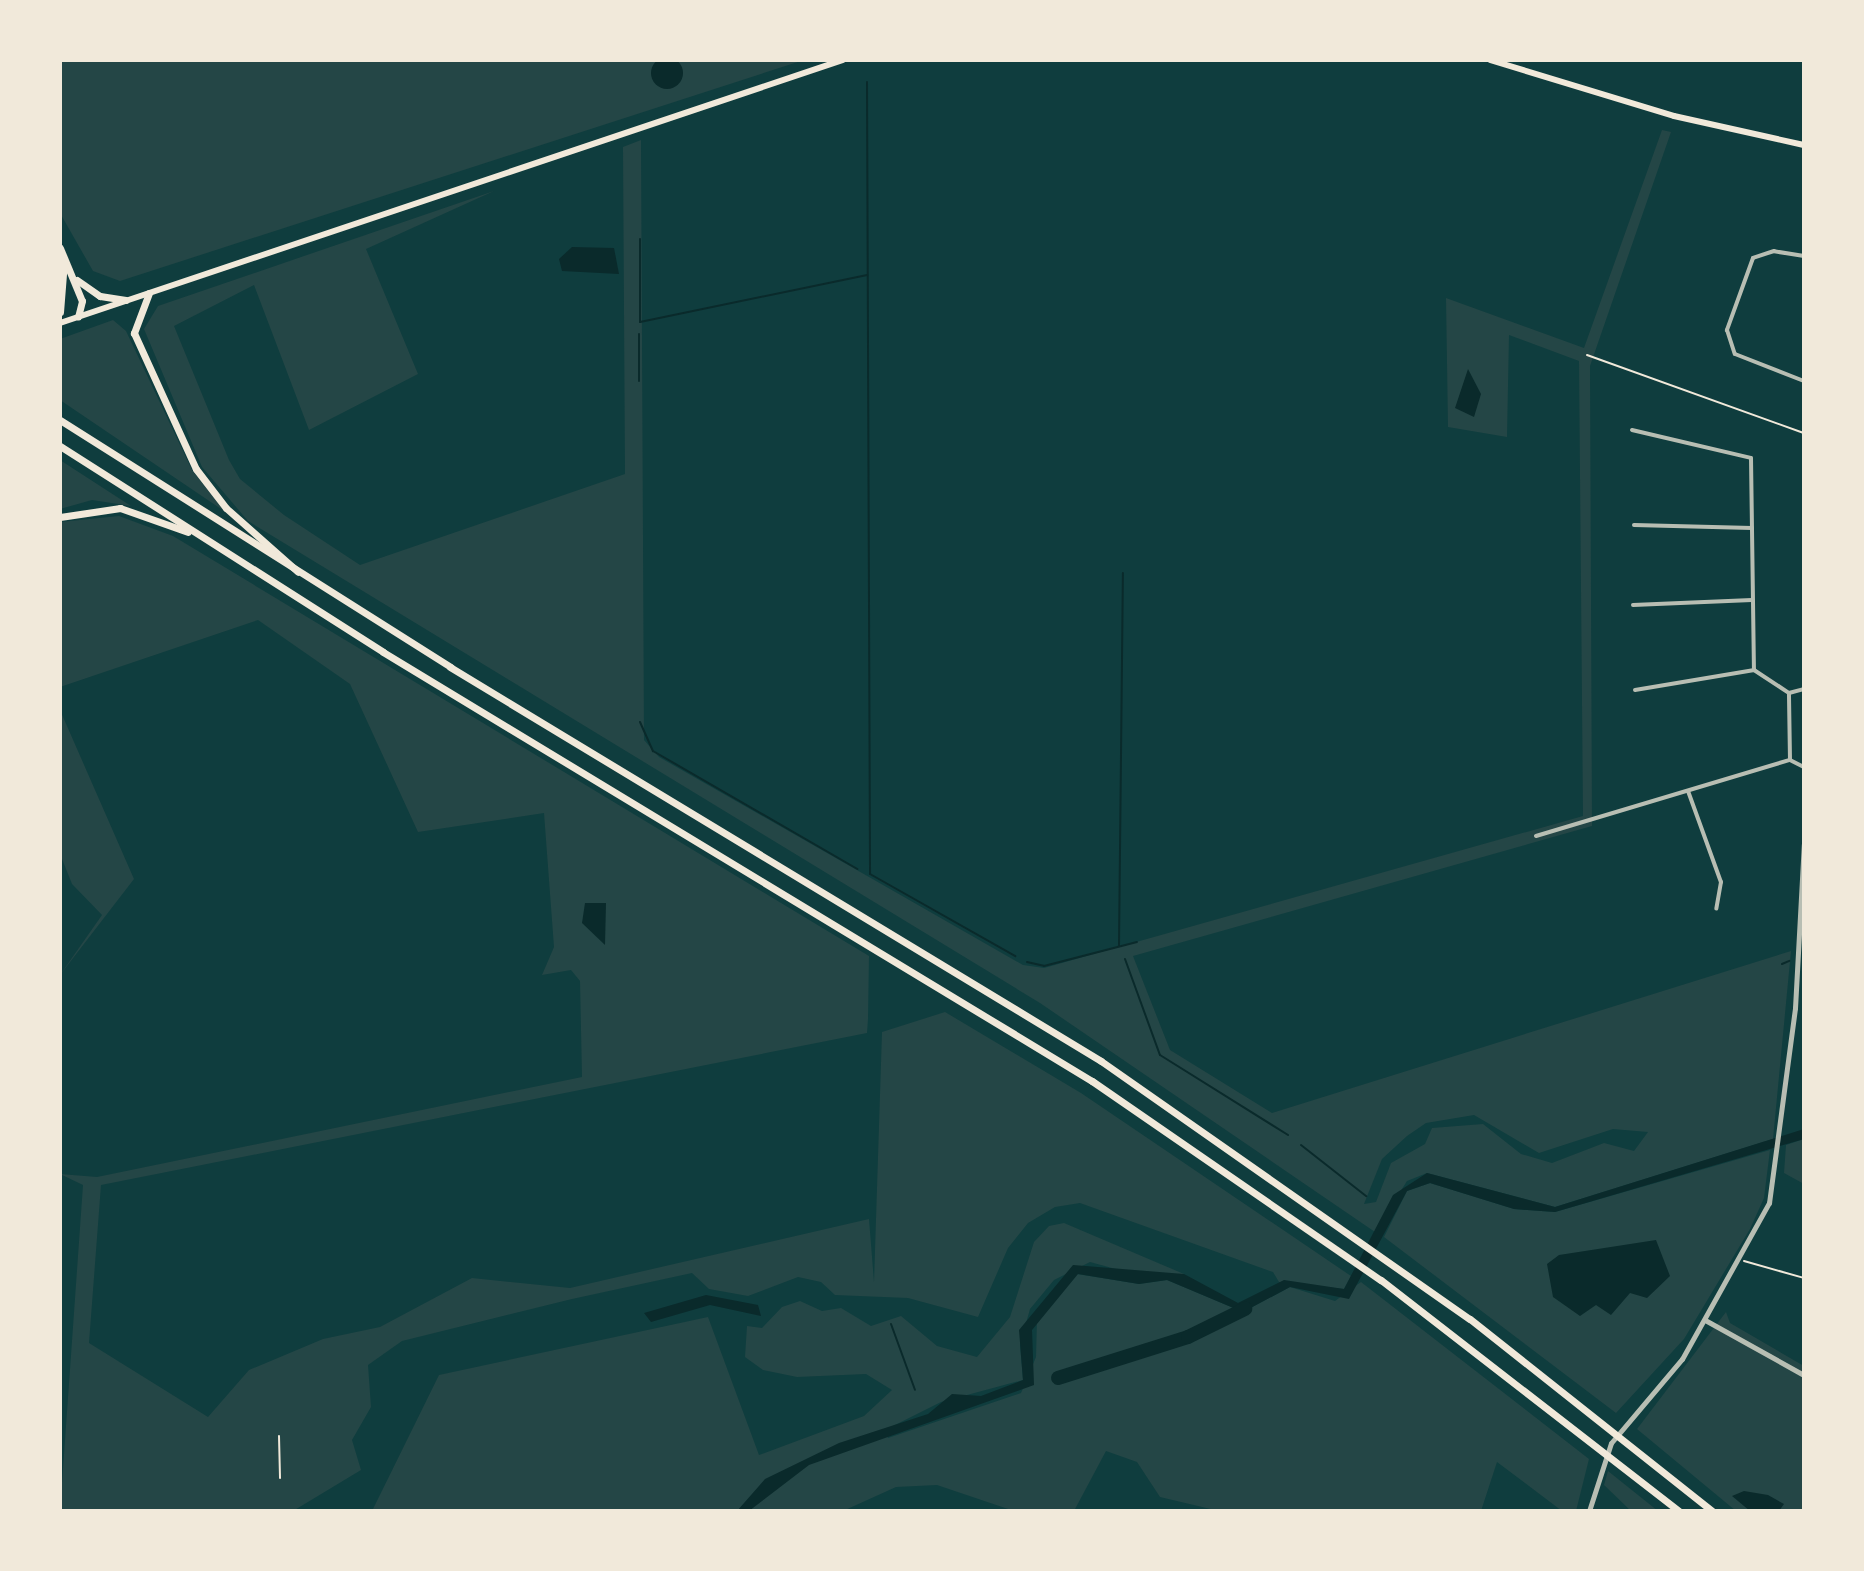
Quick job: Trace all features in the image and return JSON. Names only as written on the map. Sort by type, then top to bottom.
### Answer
[{"type":"highway","points":[[61,252],[75,279],[78,317]]},
{"type":"highway","points":[[60,312],[67,288],[61,252]]},
{"type":"highway","points":[[75,279],[95,294],[126,300]]},
{"type":"highway","points":[[149,293],[136,312],[134,333],[196,469],[226,508],[288,555],[300,574]]},
{"type":"highway","points":[[60,420],[300,574],[1010,1002],[1298,1194],[1470,1319],[1712,1511]]},
{"type":"highway","points":[[60,446],[200,536],[976,1007],[1301,1223],[1460,1338],[1679,1511]]},
{"type":"highway","points":[[60,517],[120,508],[200,536]]},
{"type":"main road","points":[[60,323],[843,60]]},
{"type":"main road","points":[[1490,60],[1674,116],[1804,145]]},
{"type":"street","points":[[1804,256],[1774,251],[1753,258],[1729,316],[1730,347],[1744,360],[1804,381]]},
{"type":"street","points":[[1632,430],[1751,458],[1754,670]]},
{"type":"street","points":[[1634,525],[1752,528]]},
{"type":"street","points":[[1633,605],[1752,600]]},
{"type":"street","points":[[1635,690],[1754,670],[1789,693],[1804,689]]},
{"type":"street","points":[[1789,693],[1790,760]]},
{"type":"street","points":[[1536,836],[1790,760],[1804,767]]},
{"type":"street","points":[[1688,791],[1721,882],[1716,909]]},
{"type":"street","points":[[1589,1511],[1611,1443],[1705,1320],[1769,1203],[1784,1111],[1804,844]]},
{"type":"street","points":[[1705,1320],[1804,1375]]},
{"type":"path","points":[[1587,355],[1804,433]]},
{"type":"path","points":[[1739,1260],[1804,1278]]},
{"type":"path","points":[[279,1436],[280,1478]]},
{"type":"shaded area","points":[[667,57],[678,62],[683,73],[678,84],[667,89],[656,84],[651,73],[656,62]]},
{"type":"shaded area","points":[[60,60],[804,60],[120,281],[93,271],[60,213]]},
{"type":"shaded area","points":[[1662,130],[1671,132],[1590,366],[1592,826],[1133,956],[1170,1050],[1272,1113],[1791,951],[1773,1139],[1555,1207],[1427,1173],[1407,1181],[1375,1232],[1040,1003],[248,521],[202,467],[144,329],[158,306],[494,191],[366,249],[418,374],[309,430],[254,285],[174,326],[229,460],[240,479],[284,515],[360,565],[625,474],[623,147],[641,140],[644,740],[659,757],[1023,965],[1044,968],[1583,816],[1579,361],[1509,335],[1507,437],[1448,427],[1446,298],[1584,348]],"holes":[[[1474,1115],[1539,1153],[1613,1129],[1648,1132],[1634,1151],[1604,1143],[1552,1163],[1521,1154],[1483,1124],[1432,1128],[1425,1144],[1391,1163],[1376,1202],[1364,1204],[1382,1159],[1426,1123]]]},
{"type":"shaded area","points":[[572,247],[614,248],[619,274],[562,271],[559,259]]},
{"type":"shaded area","points":[[113,320],[126,331],[192,470],[224,511],[60,400],[60,339]]},
{"type":"shaded area","points":[[1468,369],[1481,394],[1474,417],[1455,408]]},
{"type":"shaded area","points":[[60,460],[131,506],[92,500],[60,509]]},
{"type":"shaded area","points":[[119,516],[173,536],[869,956],[868,1019],[867,1033],[101,1185],[89,1343],[208,1417],[249,1370],[323,1339],[380,1327],[472,1278],[570,1288],[869,1219],[874,1282],[882,1032],[945,1012],[1081,1093],[1351,1276],[1344,1289],[1279,1282],[1273,1272],[1080,1203],[1055,1207],[1028,1223],[1008,1248],[978,1317],[908,1298],[835,1295],[821,1282],[798,1277],[748,1296],[709,1289],[692,1273],[402,1341],[368,1365],[371,1407],[352,1440],[361,1470],[293,1511],[60,1511],[83,1185],[60,1174],[97,1177],[582,1077],[580,981],[571,970],[542,975],[554,947],[544,813],[418,832],[350,684],[258,620],[60,687],[60,522]]},
{"type":"shaded area","points":[[60,710],[134,879],[60,975],[102,915],[72,884],[60,854]]},
{"type":"shaded area","points":[[585,903],[606,903],[605,945],[582,923]]},
{"type":"shaded area","points":[[1804,1129],[1804,1139],[1555,1212],[1514,1209],[1430,1183],[1407,1191],[1349,1299],[1290,1287],[1243,1312],[1167,1280],[1139,1284],[1078,1274],[1032,1330],[1034,1385],[809,1465],[749,1511],[737,1511],[765,1479],[839,1443],[928,1414],[952,1394],[981,1396],[1023,1380],[1019,1330],[1073,1265],[1184,1274],[1238,1303],[1284,1280],[1344,1289],[1393,1195],[1427,1173],[1555,1207]]},
{"type":"shaded area","points":[[1804,1139],[1804,1184],[1784,1173],[1786,1145]]},
{"type":"shaded area","points":[[1770,1150],[1764,1198],[1750,1229],[1684,1339],[1616,1413],[1384,1237],[1407,1191],[1430,1183],[1514,1209],[1555,1212]]},
{"type":"shaded area","points":[[1064,1223],[1184,1274],[1134,1274],[1090,1262],[1054,1280],[1030,1309],[1020,1345],[1023,1380],[941,1402],[885,1430],[888,1438],[1021,1393],[1036,1357],[1037,1319],[1077,1274],[1139,1284],[1167,1280],[1243,1312],[1290,1287],[1335,1301],[1361,1282],[1589,1459],[1576,1511],[1562,1511],[1497,1462],[1481,1511],[1219,1511],[1160,1497],[1137,1462],[1106,1451],[1074,1511],[1014,1511],[937,1485],[896,1487],[843,1511],[372,1511],[439,1375],[708,1317],[759,1455],[864,1416],[892,1390],[866,1374],[797,1377],[763,1370],[745,1357],[747,1326],[762,1328],[782,1307],[800,1301],[822,1311],[841,1308],[871,1326],[901,1316],[937,1346],[977,1357],[1010,1317],[1034,1242],[1049,1226]]},
{"type":"shaded area","points":[[1656,1240],[1670,1276],[1647,1298],[1630,1293],[1611,1315],[1596,1305],[1580,1316],[1553,1297],[1547,1264],[1559,1255]]},
{"type":"shaded area","points":[[706,1295],[758,1305],[761,1316],[710,1305],[651,1322],[644,1313]]},
{"type":"shaded area","points":[[1726,1312],[1730,1323],[1804,1366],[1804,1511],[1736,1511],[1637,1429]]},
{"type":"shaded area","points":[[1608,1471],[1658,1511],[1631,1511],[1604,1485]]},
{"type":"shaded area","points":[[1744,1491],[1768,1495],[1784,1504],[1779,1511],[1750,1511],[1732,1496]]},
{"type":"waterway","points":[[867,82],[870,874],[1015,956]]},
{"type":"waterway","points":[[640,239],[640,322],[867,275]]},
{"type":"waterway","points":[[639,334],[639,381]]},
{"type":"waterway","points":[[1119,946],[1123,573]]},
{"type":"waterway","points":[[640,722],[653,751],[857,869]]},
{"type":"waterway","points":[[1027,962],[1044,966],[1137,942]]},
{"type":"waterway","points":[[1125,959],[1160,1055],[1288,1135]]},
{"type":"waterway","points":[[1782,964],[1789,961]]},
{"type":"waterway","points":[[1301,1145],[1366,1196]]},
{"type":"waterway","points":[[1058,1378],[1188,1337],[1245,1309]]},
{"type":"waterway","points":[[891,1324],[915,1390]]}]
